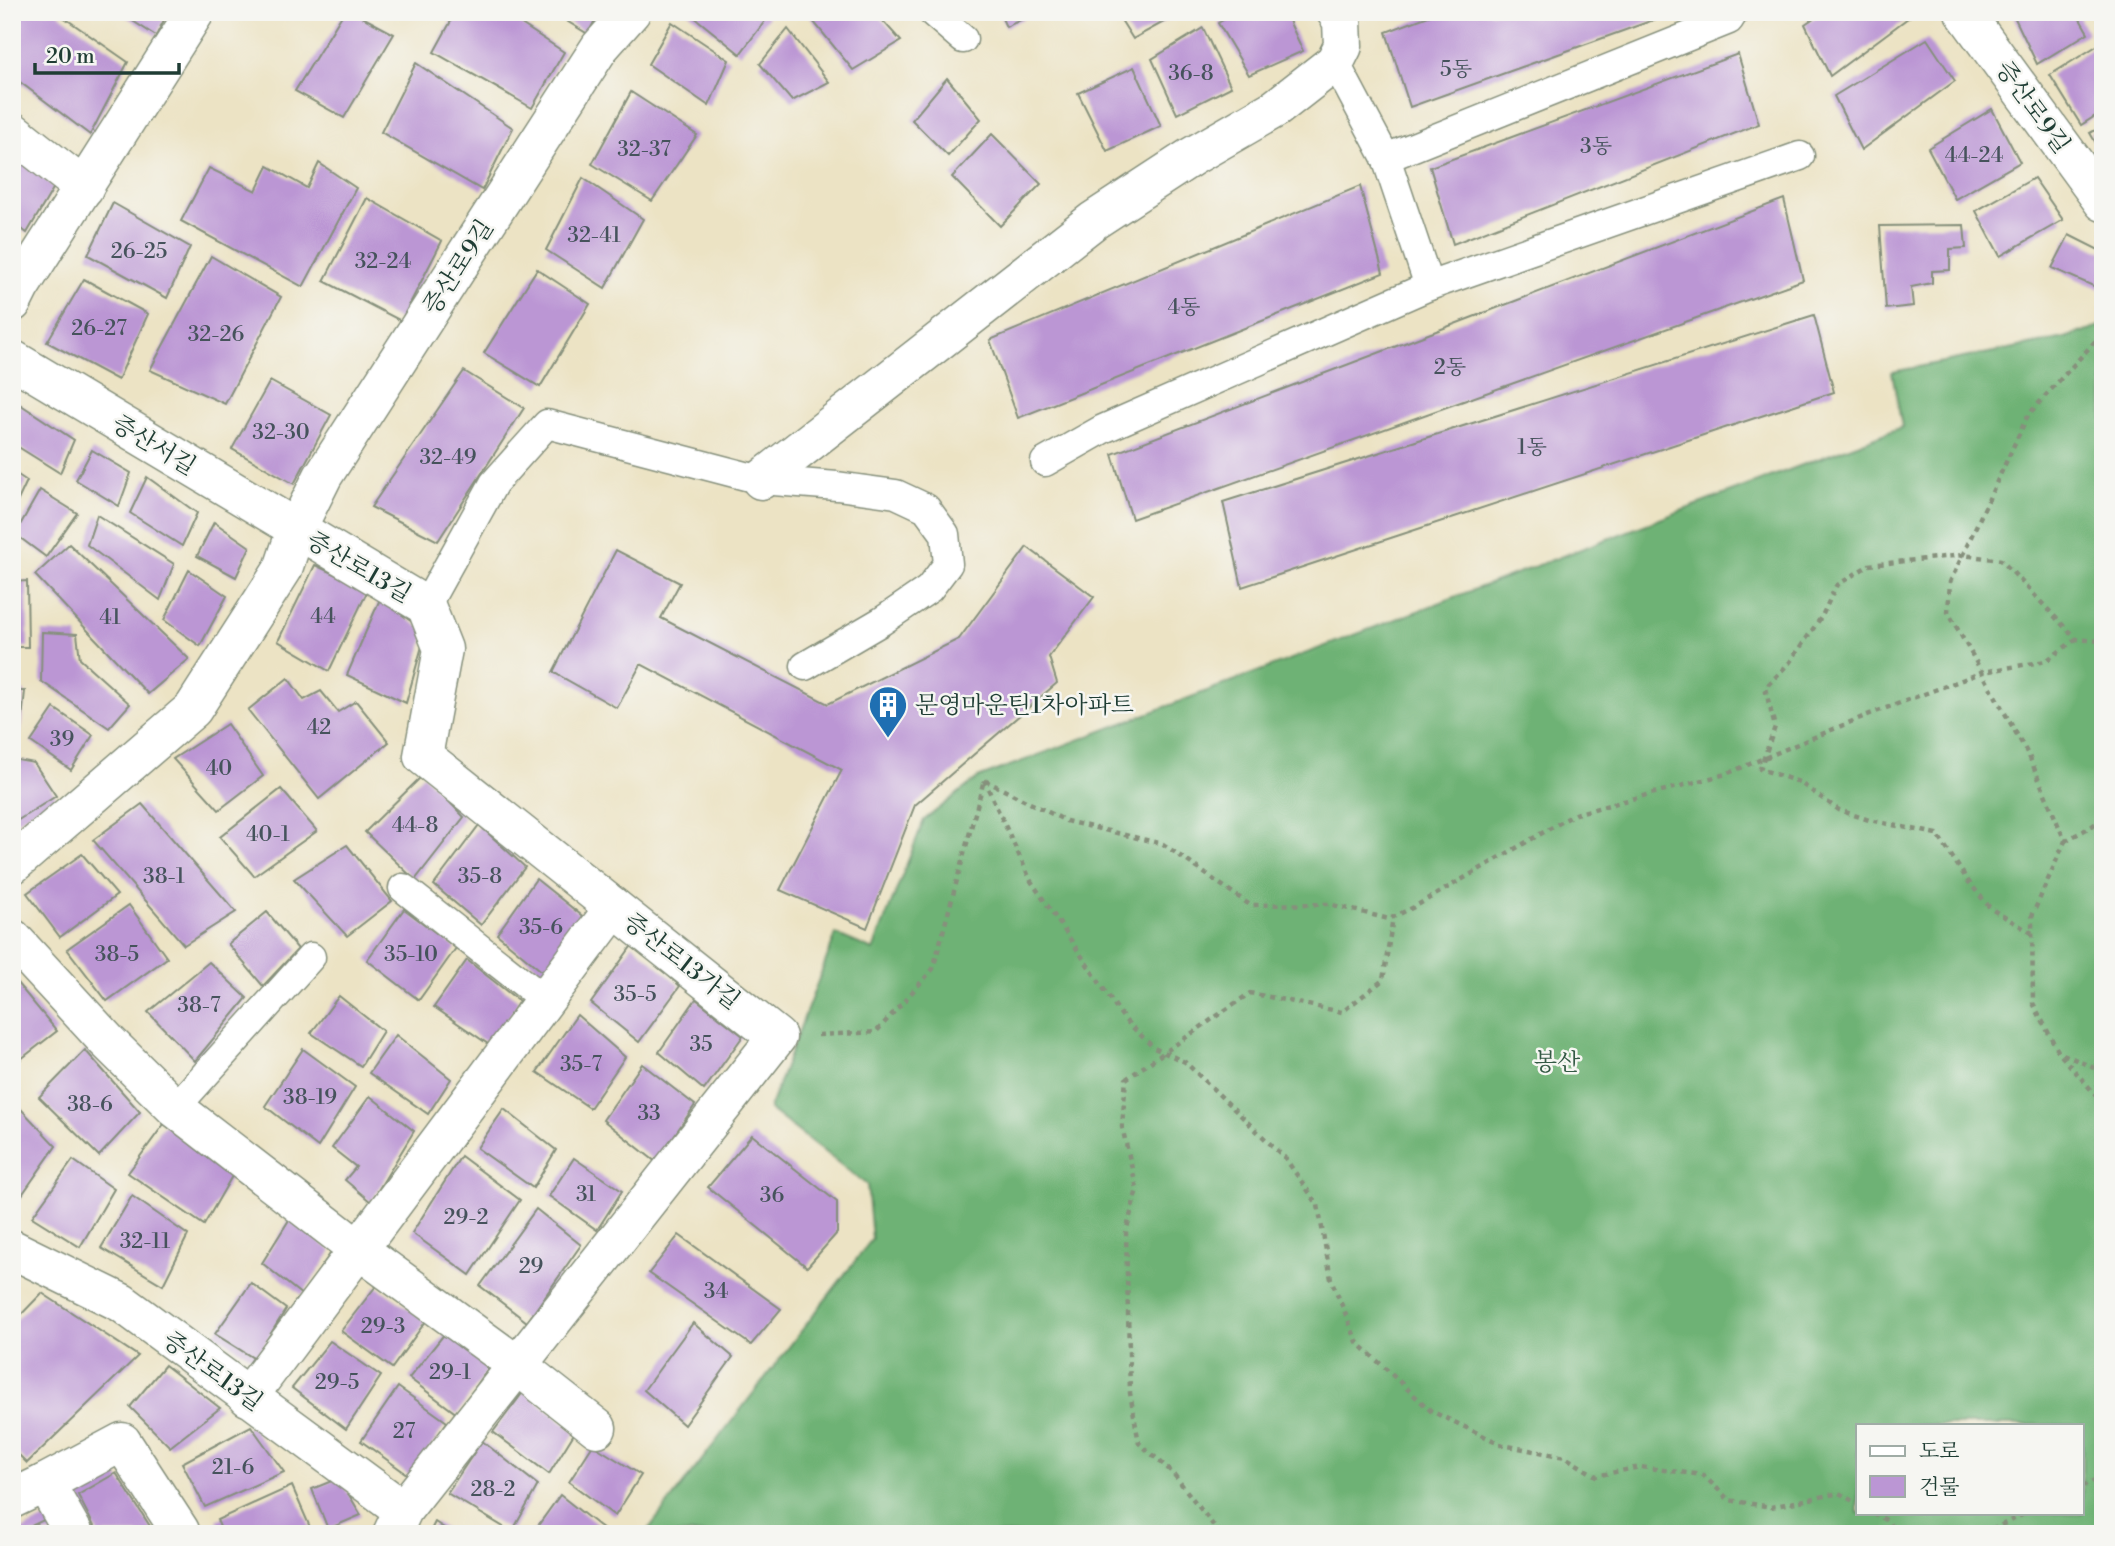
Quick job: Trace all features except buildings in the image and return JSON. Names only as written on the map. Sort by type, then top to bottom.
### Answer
[{"type":"street","points":[[12,303],[195,12]]},
{"type":"street","name":"증산로9길","points":[[296,530],[323,477],[592,59],[631,12]]},
{"type":"street","name":"증산로9길","points":[[1964,12],[2103,202]]},
{"type":"street","points":[[761,480],[1093,221],[1191,157],[1276,108],[1335,62],[1343,46],[1348,15]]},
{"type":"street","points":[[12,131],[84,188]]},
{"type":"street","name":"증산서길","points":[[12,359],[296,530]]},
{"type":"street","name":"증산로13길","points":[[12,865],[193,709],[283,569],[296,530],[426,606],[443,649],[423,756],[614,908]]},
{"type":"street","name":"증산로13가길","points":[[248,1397],[614,908],[777,1037]]},
{"type":"street","points":[[12,938],[107,1041],[175,1108],[597,1428]]},
{"type":"street","points":[[397,1522],[517,1365],[777,1037]]},
{"type":"street","name":"증산로13길","points":[[12,1249],[122,1303],[248,1397],[397,1522]]},
{"type":"street","points":[[74,1534],[29,1491],[122,1442],[180,1531]]},
{"type":"lane","points":[[932,12],[963,39]]},
{"type":"lane","points":[[1386,158],[1729,20],[1734,12]]},
{"type":"lane","points":[[1335,62],[1386,158],[1429,286]]},
{"type":"lane","points":[[1045,462],[1103,429],[1429,286],[1800,156]]},
{"type":"lane","points":[[426,606],[494,483],[547,424],[761,480],[896,494],[926,508],[945,534],[948,565],[929,589],[883,621],[806,666]]},
{"type":"lane","points":[[403,888],[545,1000]]},
{"type":"lane","points":[[175,1108],[311,957]]},
{"type":"path","points":[[2065,841],[2029,756],[1948,612],[1950,582],[2028,415],[2099,337],[2103,336]]},
{"type":"path","points":[[2032,933],[1992,908],[1968,881],[1937,834],[1869,820],[1839,810],[1799,782],[1760,769],[1775,727],[1765,688],[1798,650],[1822,616],[1836,586],[1869,565],[1963,555],[2001,560],[2076,639],[2099,641],[2103,645]]},
{"type":"path","points":[[984,780],[1066,821],[1163,844],[1250,905],[1329,904],[1389,919],[1574,814],[1726,774],[1865,716],[1983,672],[2046,662],[2076,639]]},
{"type":"path","points":[[777,1037],[876,1032],[933,969],[984,780]]},
{"type":"path","points":[[984,780],[1031,881],[1124,1019],[1154,1048],[1185,1062],[1285,1158],[1318,1205],[1331,1279],[1357,1342],[1431,1411],[1503,1445],[1565,1457],[1596,1475],[1640,1467],[1703,1475],[1729,1500],[1771,1507],[1839,1493],[1856,1503]]},
{"type":"path","points":[[2103,818],[2065,841],[2032,916],[2033,1003],[2059,1053],[2103,1103]]},
{"type":"path","points":[[1220,1534],[1172,1472],[1139,1443],[1130,1393],[1126,1232],[1137,1189],[1122,1127],[1126,1079],[1250,993],[1342,1012],[1383,980],[1393,917]]},
{"type":"path","points":[[2059,1053],[2103,1072]]},
{"type":"path","points":[[2084,1485],[2103,1476]]},
{"type":"path","points":[[1875,1514],[1888,1521],[1895,1534]]},
{"type":"path","points":[[1983,1534],[2024,1514]]},
{"type":"green space","name":"봉산","points":[[2103,325],[2103,1534],[645,1534],[872,1239],[867,1185],[769,1109],[836,934],[873,950],[924,820],[978,778],[1902,427],[1892,372],[2065,338]]},
{"type":"place","name":"문영마운틴1차아파트","points":[[888,739]]}]
